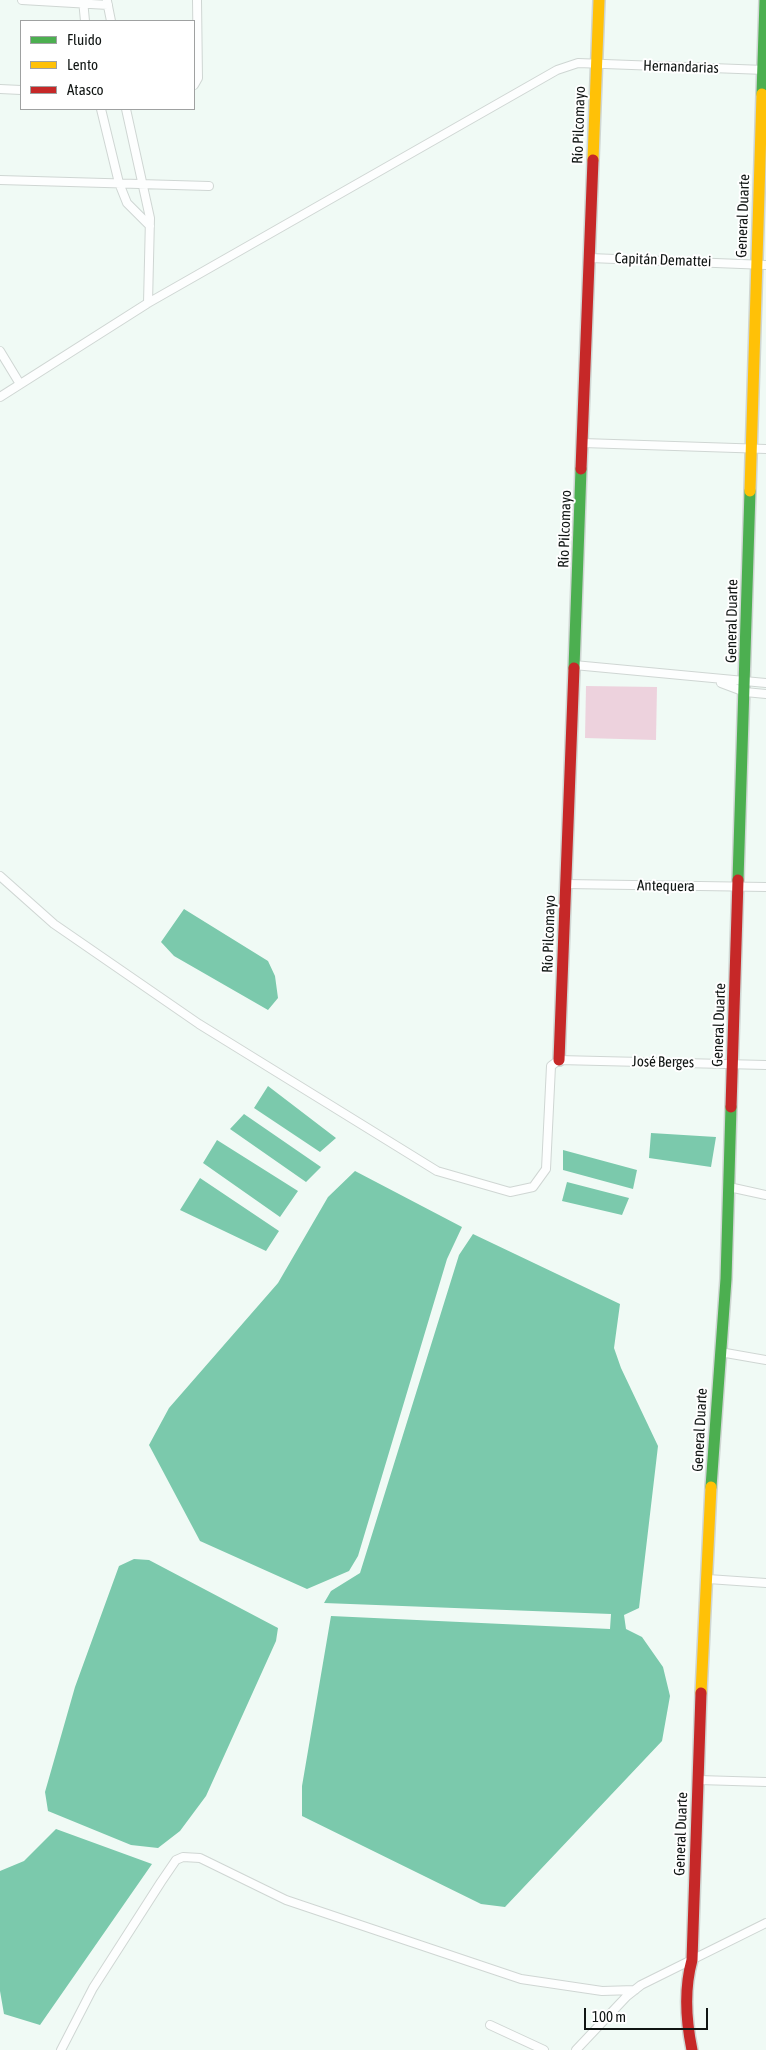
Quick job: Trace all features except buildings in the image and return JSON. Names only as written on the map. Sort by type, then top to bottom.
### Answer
[{"type":"street","points":[[22,0],[108,3],[111,20]]},
{"type":"street","points":[[195,83],[198,78],[197,0]]},
{"type":"street","name":"Río Pilcomayo","points":[[559,1060],[599,0]]},
{"type":"street","name":"General Duarte","points":[[692,2050],[689,2027],[687,1973],[692,1960],[698,1780],[708,1579],[720,1352],[726,1278],[752,449],[762,264],[765,0]]},
{"type":"street","points":[[83,2],[85,20]]},
{"type":"street","name":"Hernandarias","points":[[0,397],[148,303],[557,70],[578,63],[596,63],[764,70]]},
{"type":"street","points":[[0,89],[20,90]]},
{"type":"street","points":[[101,110],[119,183],[127,203],[150,226]]},
{"type":"street","points":[[126,110],[144,184],[150,226],[148,303]]},
{"type":"street","points":[[0,180],[209,186]]},
{"type":"street","name":"Capitán Demattei","points":[[590,258],[762,264]]},
{"type":"street","points":[[0,351],[20,384]]},
{"type":"street","points":[[583,444],[766,449]]},
{"type":"street","points":[[574,665],[712,679],[766,694]]},
{"type":"street","points":[[746,687],[766,683]]},
{"type":"street","points":[[0,876],[54,924],[199,1024],[437,1171],[510,1192],[533,1187],[546,1169],[551,1066],[559,1060]]},
{"type":"street","name":"Antequera","points":[[566,884],[766,888]]},
{"type":"street","name":"José Berges","points":[[559,1060],[766,1065]]},
{"type":"street","points":[[729,1187],[766,1195]]},
{"type":"street","points":[[720,1352],[766,1360]]},
{"type":"street","points":[[708,1579],[766,1583]]},
{"type":"street","points":[[698,1780],[766,1782]]},
{"type":"street","points":[[61,2050],[93,1988],[176,1860],[183,1857],[200,1858],[286,1900],[521,1979],[602,1991],[635,1990]]},
{"type":"street","points":[[576,2050],[635,1990],[660,1974],[766,1923]]},
{"type":"street","points":[[490,2025],[544,2050]]},
{"type":"shaded area","points":[[586,686],[657,687],[656,740],[585,738]]},
{"type":"shaded area","points":[[184,909],[268,961],[275,976],[278,998],[268,1010],[174,956],[161,942]]},
{"type":"shaded area","points":[[268,1086],[336,1138],[320,1152],[254,1108]]},
{"type":"shaded area","points":[[244,1114],[321,1167],[306,1182],[230,1129]]},
{"type":"shaded area","points":[[651,1133],[716,1137],[711,1167],[649,1158]]},
{"type":"shaded area","points":[[217,1140],[298,1191],[280,1217],[203,1163]]},
{"type":"shaded area","points":[[563,1150],[637,1170],[633,1189],[563,1170]]},
{"type":"shaded area","points":[[355,1171],[462,1227],[447,1259],[358,1556],[349,1571],[307,1589],[200,1541],[149,1445],[169,1408],[278,1283],[328,1197]]},
{"type":"shaded area","points":[[200,1178],[279,1231],[266,1251],[180,1210]]},
{"type":"shaded area","points":[[567,1182],[629,1198],[622,1215],[562,1201]]},
{"type":"shaded area","points":[[473,1234],[620,1304],[614,1348],[621,1368],[658,1446],[639,1608],[624,1615],[626,1629],[642,1637],[663,1667],[670,1696],[662,1741],[505,1907],[481,1904],[302,1816],[302,1786],[331,1616],[610,1629],[611,1614],[324,1603],[331,1591],[360,1573],[459,1255]]},
{"type":"shaded area","points":[[134,1559],[149,1560],[278,1628],[276,1641],[206,1796],[180,1831],[158,1848],[131,1845],[48,1811],[45,1792],[75,1687],[119,1566]]},
{"type":"shaded area","points":[[56,1829],[152,1864],[40,2025],[4,2014],[0,1991],[0,1871],[24,1861]]},
{"type":"traffic: fast","points":[[762,94],[765,0]]},
{"type":"traffic: fast","points":[[574,668],[581,469]]},
{"type":"traffic: fast","points":[[738,880],[750,491]]},
{"type":"traffic: fast","points":[[711,1487],[726,1279],[731,1107]]},
{"type":"traffic: slow","points":[[593,160],[599,0]]},
{"type":"traffic: slow","points":[[750,491],[762,94]]},
{"type":"traffic: slow","points":[[701,1693],[711,1487]]},
{"type":"traffic: jam","points":[[581,469],[593,160]]},
{"type":"traffic: jam","points":[[559,1060],[574,668]]},
{"type":"traffic: jam","points":[[731,1107],[738,880]]},
{"type":"traffic: jam","points":[[692,2050],[688,2028],[687,1994],[692,1960],[701,1693]]}]
